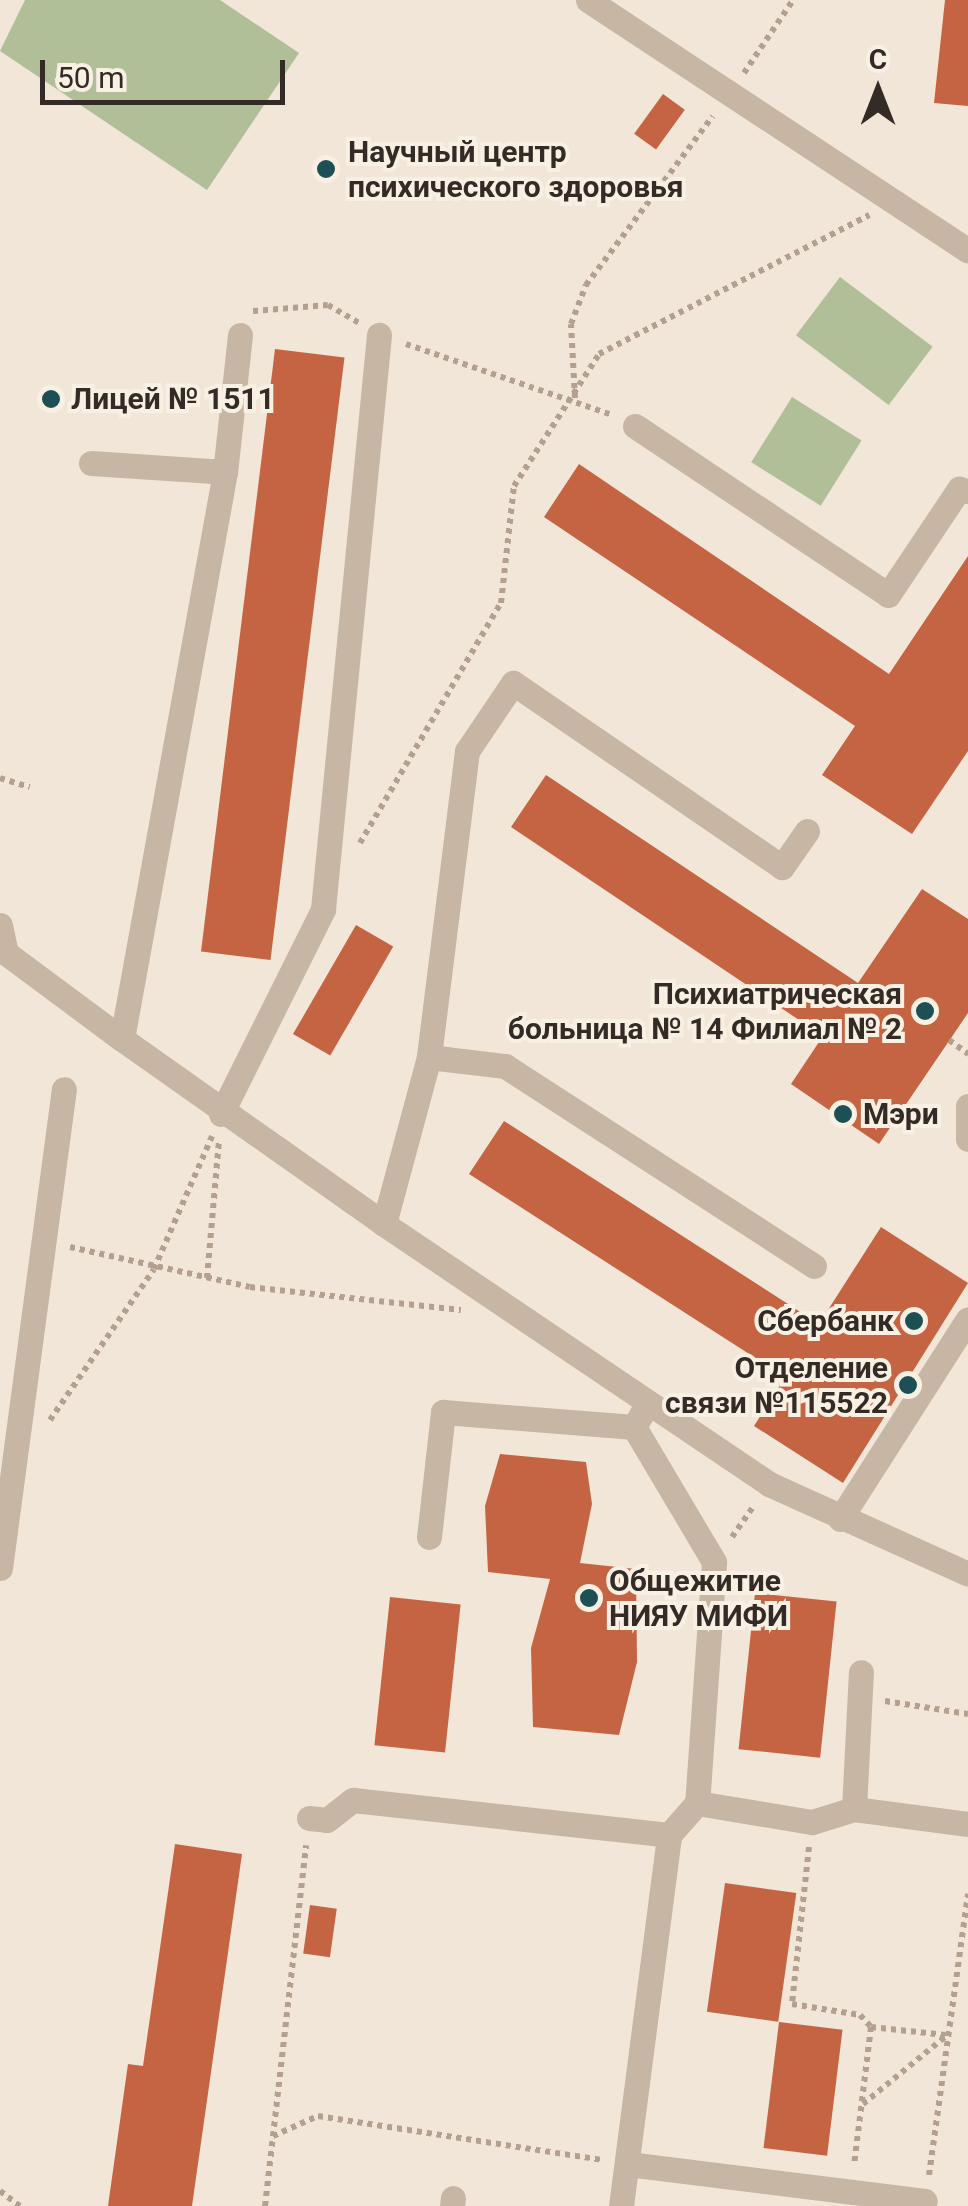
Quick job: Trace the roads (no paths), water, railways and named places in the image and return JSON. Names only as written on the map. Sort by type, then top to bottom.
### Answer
[{"type":"lane","points":[[602,4],[729,96],[968,251]]},
{"type":"lane","points":[[122,1039],[225,472],[240,335]]},
{"type":"lane","points":[[221,1114],[323,910],[378,335]]},
{"type":"lane","points":[[636,426],[888,595],[959,489],[968,490]]},
{"type":"lane","points":[[91,463],[225,472]]},
{"type":"lane","points":[[384,1224],[429,1057],[468,751],[512,684],[782,867],[807,830]]},
{"type":"lane","points":[[0,925],[3,952],[221,1114],[512,1316],[640,1416],[840,1519],[968,1574]]},
{"type":"lane","points":[[429,1057],[504,1066],[814,1266]]},
{"type":"lane","points":[[0,1568],[6,1474],[64,1089]]},
{"type":"lane","points":[[968,1106],[968,1140]]},
{"type":"lane","points":[[840,1519],[968,1320]]},
{"type":"lane","points":[[429,1537],[443,1412],[640,1416]]},
{"type":"lane","points":[[621,2206],[669,1835],[697,1803],[714,1562],[640,1416]]},
{"type":"lane","points":[[854,1809],[861,1684]]},
{"type":"lane","points":[[309,1818],[326,1820],[353,1800],[669,1835]]},
{"type":"lane","points":[[697,1803],[812,1822],[854,1809],[968,1824]]},
{"type":"lane","points":[[628,2164],[819,2197],[851,2192],[925,2201]]},
{"type":"place","name":"Научный центр психического здоровья","points":[[326,169]]},
{"type":"place","name":"Лицей № 1511","points":[[51,399]]},
{"type":"place","name":"Психиатрическая больница № 14 Филиал № 2","points":[[925,1011]]},
{"type":"place","name":"Мэри","points":[[843,1114]]},
{"type":"place","name":"Сбербанк","points":[[914,1321]]},
{"type":"place","name":"Отделение связи №115522","points":[[908,1385]]},
{"type":"place","name":"Общежитие НИЯУ МИФИ","points":[[589,1598]]}]
